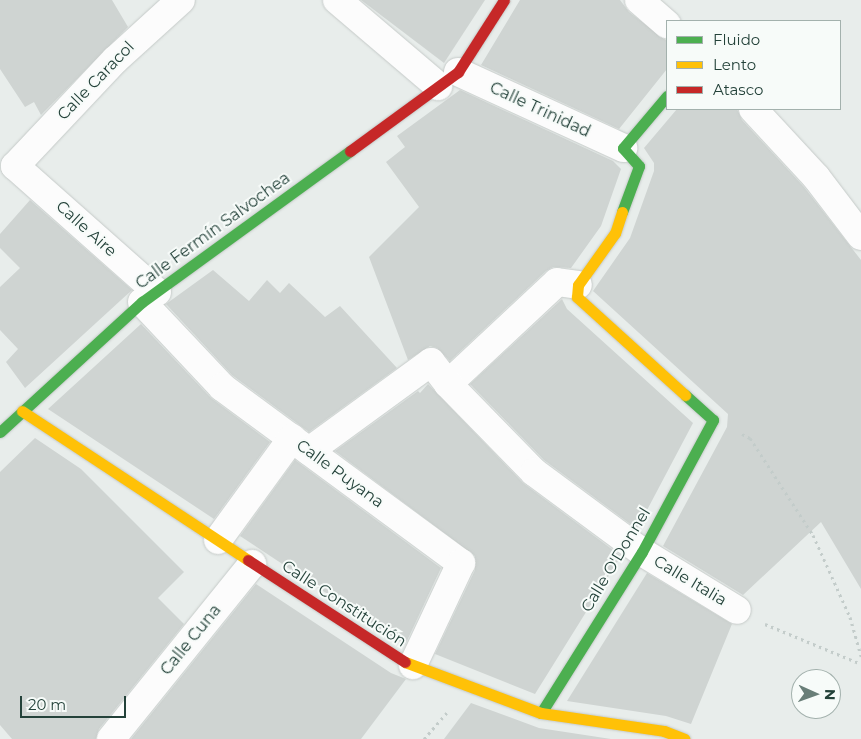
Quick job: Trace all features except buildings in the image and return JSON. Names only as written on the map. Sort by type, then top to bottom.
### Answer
[{"type":"street","name":"Calle Caracol","points":[[15,166],[115,60],[181,0]]},
{"type":"street","name":"Calle Trinidad","points":[[337,0],[448,79],[623,148]]},
{"type":"street","points":[[448,79],[504,0]]},
{"type":"street","points":[[639,0],[666,23]]},
{"type":"street","name":"Calle Fermín Salvochea","points":[[0,432],[150,297],[448,79]]},
{"type":"street","points":[[578,291],[615,233],[639,166],[623,148],[666,97]]},
{"type":"street","points":[[754,110],[816,177],[861,236]]},
{"type":"street","name":"Calle Aire","points":[[15,166],[150,297]]},
{"type":"street","points":[[448,384],[557,282],[578,291],[713,420]]},
{"type":"street","name":"Calle Puyana","points":[[150,297],[222,387],[461,563],[413,665]]},
{"type":"street","name":"Calle Italia","points":[[301,444],[431,362],[448,384],[534,472],[642,552],[737,610]]},
{"type":"street","name":"Calle Constitución","points":[[22,411],[400,660],[541,713],[664,732],[684,739]]},
{"type":"street","name":"Calle O'Donnel","points":[[541,713],[642,552],[713,420]]},
{"type":"street","points":[[218,540],[301,444]]},
{"type":"street","name":"Calle Cuna","points":[[111,739],[252,564]]},
{"type":"path","points":[[713,420],[750,438],[812,536],[850,617],[861,656]]},
{"type":"path","points":[[737,610],[788,636],[861,664]]},
{"type":"traffic: fast","points":[[622,212],[639,166],[623,148],[666,97]]},
{"type":"traffic: fast","points":[[0,432],[142,302],[350,151]]},
{"type":"traffic: fast","points":[[541,713],[642,552],[713,420],[685,395]]},
{"type":"traffic: slow","points":[[622,212],[615,233],[578,285],[577,297],[685,395]]},
{"type":"traffic: slow","points":[[22,411],[248,560]]},
{"type":"traffic: slow","points":[[405,662],[541,713],[664,731],[685,739]]},
{"type":"traffic: jam","points":[[350,151],[458,72],[504,0]]},
{"type":"traffic: jam","points":[[248,560],[405,662]]}]
